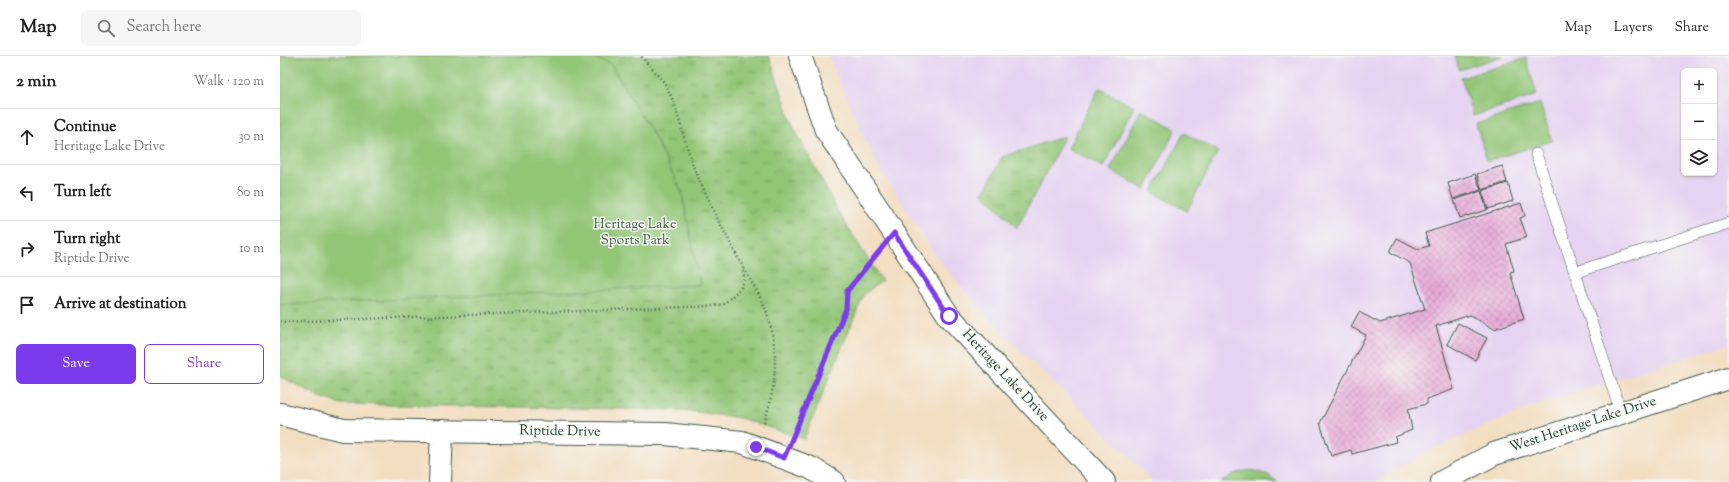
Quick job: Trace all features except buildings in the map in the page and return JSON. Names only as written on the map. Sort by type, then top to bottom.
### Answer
[{"type":"street","name":"Heritage Lake Drive","points":[[800,56],[826,130],[949,316],[1104,482]]},
{"type":"street","name":"West Heritage Lake Drive","points":[[1442,482],[1494,454],[1729,378]]},
{"type":"street","name":"Riptide Drive","points":[[280,414],[344,430],[666,434],[742,442],[811,468],[834,482]]},
{"type":"street","points":[[440,482],[442,431]]},
{"type":"lane","points":[[1536,154],[1621,412]]},
{"type":"lane","points":[[1576,272],[1729,223]]},
{"type":"path","points":[[642,56],[664,82],[673,100],[693,166],[719,222],[767,312],[774,344],[775,375],[771,403],[756,447]]},
{"type":"path","points":[[784,458],[846,309],[847,291],[894,233]]},
{"type":"path","points":[[280,322],[713,306],[724,304],[741,288],[744,279],[743,266]]},
{"type":"shaded area","points":[[829,56],[1729,56],[1729,344],[1527,408],[1429,451],[1375,482],[1153,482],[1114,441],[979,308],[935,255],[876,162],[842,89]]},
{"type":"green space","name":"Heritage Lake Sports Park","points":[[280,56],[769,56],[793,126],[840,215],[882,281],[864,294],[804,439],[740,418],[683,410],[341,404],[320,397],[280,376]]},
{"type":"green space","points":[[280,56],[589,56],[611,65],[655,138],[682,193],[700,285],[280,305]]},
{"type":"green space","points":[[1455,56],[1503,56],[1459,70]]},
{"type":"green space","points":[[1526,58],[1537,95],[1473,116],[1461,78]]},
{"type":"green space","points":[[1099,88],[1134,107],[1103,167],[1068,148]]},
{"type":"green space","points":[[1540,103],[1552,141],[1487,161],[1476,124]]},
{"type":"green space","points":[[1141,110],[1176,129],[1145,189],[1110,170]]},
{"type":"green space","points":[[1184,133],[1218,151],[1187,211],[1152,192]]},
{"type":"green space","points":[[1065,136],[1017,228],[983,193],[1002,157]]},
{"type":"green space","points":[[1252,470],[1268,475],[1278,482],[1221,482],[1236,473]]},
{"type":"route","points":[[756,447],[784,458],[846,309],[847,291],[894,233],[949,316]]}]
